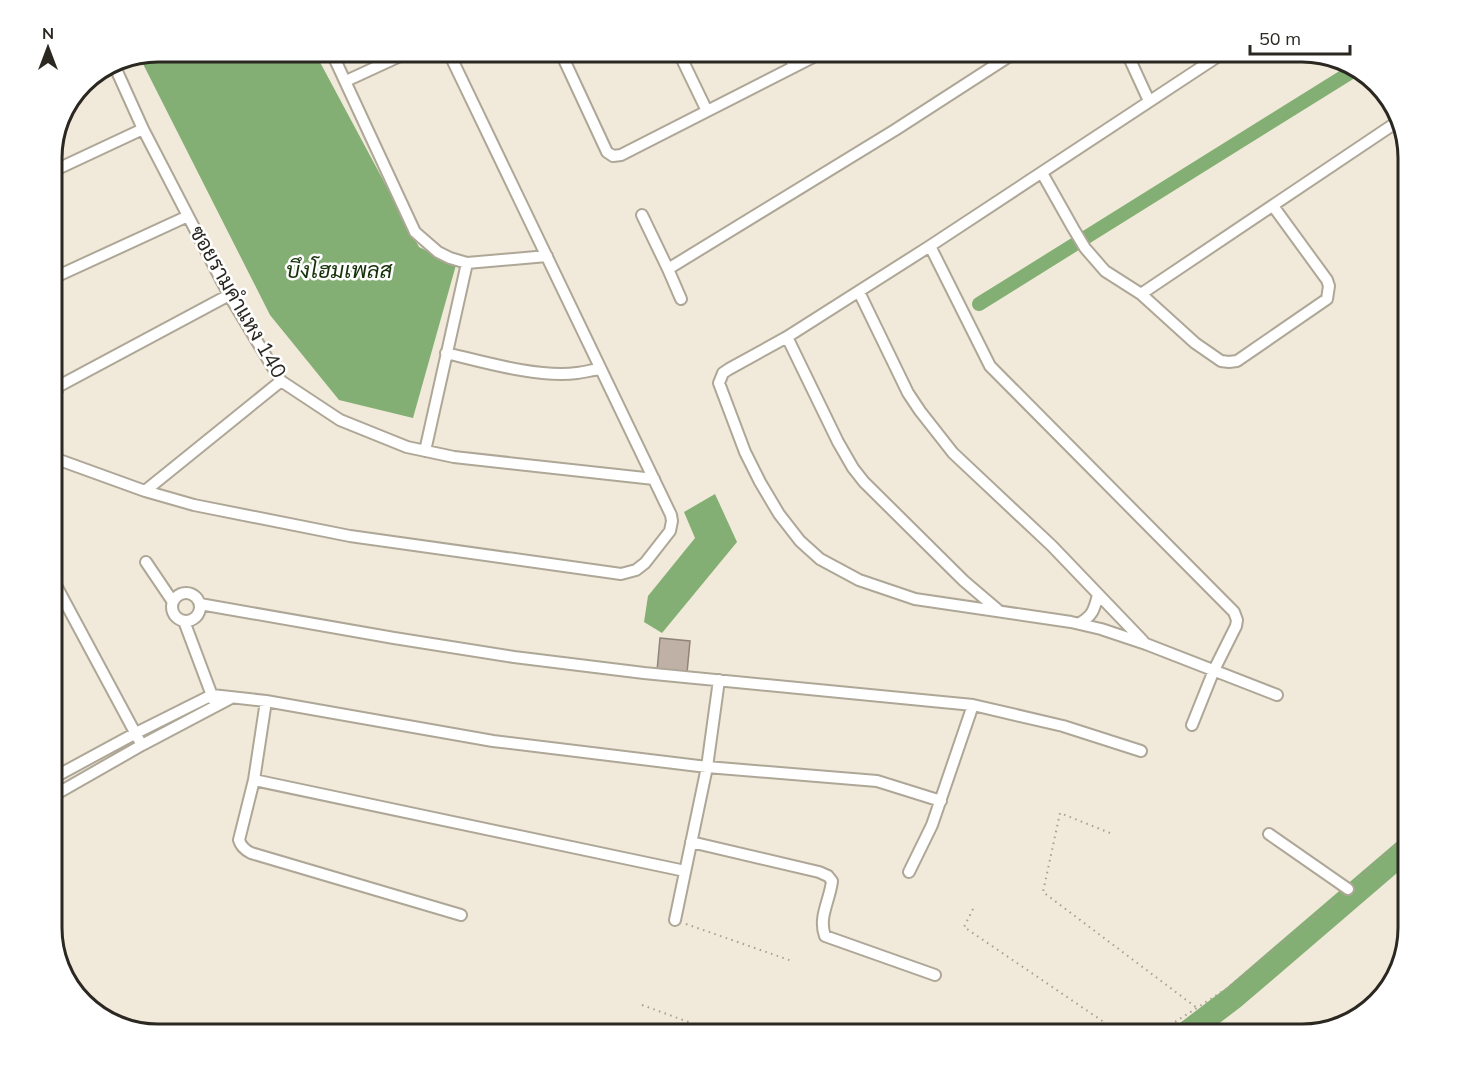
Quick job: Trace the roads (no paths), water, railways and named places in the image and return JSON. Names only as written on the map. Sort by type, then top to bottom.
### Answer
[{"type":"street","points":[[336,62],[415,232],[423,241],[438,252],[467,263],[547,256]]},
{"type":"street","points":[[346,81],[387,62]]},
{"type":"street","points":[[62,462],[145,491],[194,505],[350,536],[621,574],[636,570],[645,563],[670,531],[671,515],[453,62]]},
{"type":"street","points":[[565,62],[606,152],[613,156],[621,155],[804,62]]},
{"type":"street","points":[[683,62],[707,111]]},
{"type":"street","points":[[792,62],[794,67]]},
{"type":"street","points":[[668,269],[895,130],[995,62]]},
{"type":"street","points":[[1131,62],[1149,101]]},
{"type":"street","points":[[1209,62],[930,246],[787,337],[729,369],[723,373],[719,383],[745,452],[760,482],[779,514],[800,541],[820,559],[859,580],[915,599],[1101,628],[1277,695]]},
{"type":"street","name":"ซอยรามคำแหง 140","points":[[117,71],[143,129],[229,295],[280,381],[340,420],[407,447],[454,457],[654,479]]},
{"type":"street","points":[[1142,294],[1392,125]]},
{"type":"street","points":[[62,167],[143,129]]},
{"type":"street","points":[[1042,173],[1085,248],[1105,271],[1142,294],[1195,343],[1221,362],[1237,361],[1327,299],[1329,294],[1327,280],[1273,206]]},
{"type":"street","points":[[642,214],[681,299]]},
{"type":"street","points":[[62,274],[188,216]]},
{"type":"street","points":[[930,246],[990,366],[1234,612],[1237,620],[1236,626],[1214,670],[1192,725]]},
{"type":"street","points":[[425,451],[467,263]]},
{"type":"street","points":[[859,291],[909,393],[953,453],[1052,546],[1146,644]]},
{"type":"street","points":[[62,385],[229,295]]},
{"type":"street","points":[[787,337],[853,468],[864,482],[964,581],[998,611]]},
{"type":"street","points":[[446,353],[543,372],[575,374],[600,369]]},
{"type":"street","points":[[145,491],[280,381]]},
{"type":"street","points":[[146,562],[173,602],[175,616],[184,621],[197,617],[200,604],[194,596],[180,595],[173,602]]},
{"type":"street","points":[[1080,623],[1090,617],[1095,610],[1098,595]]},
{"type":"street","points":[[62,596],[142,745]]},
{"type":"street","points":[[200,604],[514,657],[644,673],[972,705],[1063,726],[1142,750]]},
{"type":"street","points":[[184,621],[216,707]]},
{"type":"street","points":[[675,920],[707,767],[718,680]]},
{"type":"street","points":[[62,772],[212,695],[266,701],[493,741],[707,767],[877,781],[941,801]]},
{"type":"street","points":[[62,791],[231,698]]},
{"type":"street","points":[[266,701],[254,780],[239,840],[244,849],[461,915]]},
{"type":"street","points":[[909,872],[932,825],[972,705]]},
{"type":"street","points":[[254,780],[685,871]]},
{"type":"street","points":[[1269,834],[1348,889]]},
{"type":"street","points":[[691,842],[828,876],[832,881],[822,919],[825,936],[935,975]]},
{"type":"water","name":"บึงโฮมเพลส","points":[[320,62],[419,247],[456,265],[413,418],[339,400],[270,315],[142,63]]},
{"type":"water","points":[[715,494],[737,542],[662,633],[644,622],[648,596],[695,538],[684,512]]},
{"type":"waterway","points":[[979,304],[1349,73]]},
{"type":"waterway","points":[[1198,1024],[1234,997],[1398,856]]}]
